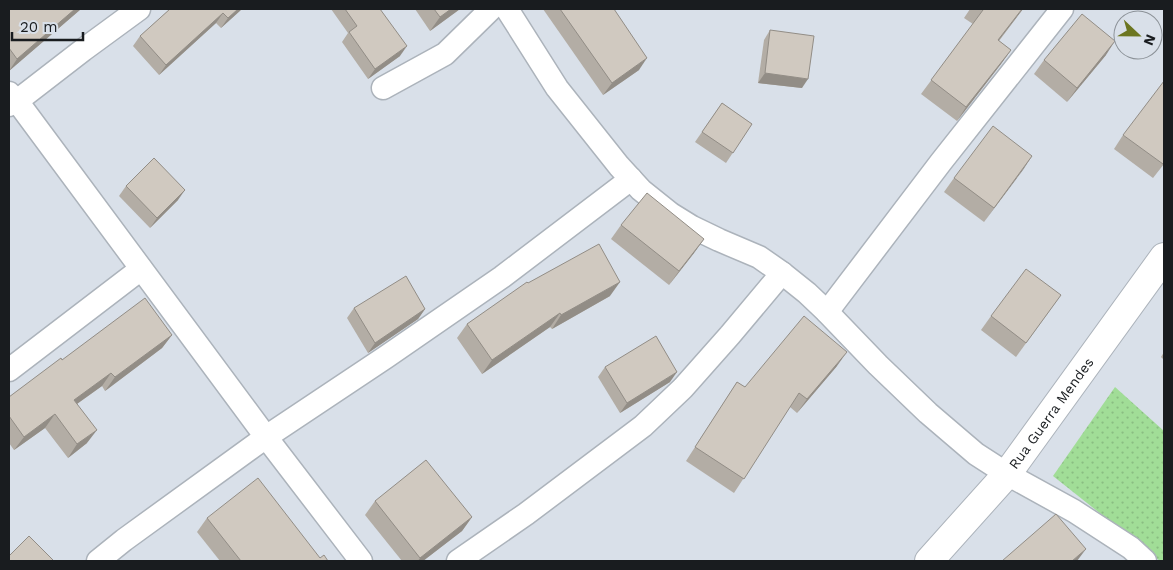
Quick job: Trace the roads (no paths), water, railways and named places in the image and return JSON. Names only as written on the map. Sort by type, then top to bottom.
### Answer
[{"type":"street","points":[[140,9],[12,100],[361,561]]},
{"type":"street","points":[[383,88],[445,54],[491,9]]},
{"type":"street","points":[[507,9],[556,88],[640,190],[671,214],[718,240],[759,257],[782,273],[827,312],[878,366],[928,413],[976,454],[1007,474],[1074,511],[1132,548],[1145,561]]},
{"type":"street","points":[[827,312],[940,162],[1062,9]]},
{"type":"street","points":[[98,561],[266,437],[378,363],[502,277],[631,179]]},
{"type":"street","name":"Rua Guerra Mendes","points":[[929,561],[1007,474],[1164,257]]},
{"type":"street","points":[[9,370],[141,269]]},
{"type":"street","points":[[458,561],[534,508],[643,426],[683,388],[782,273]]}]
